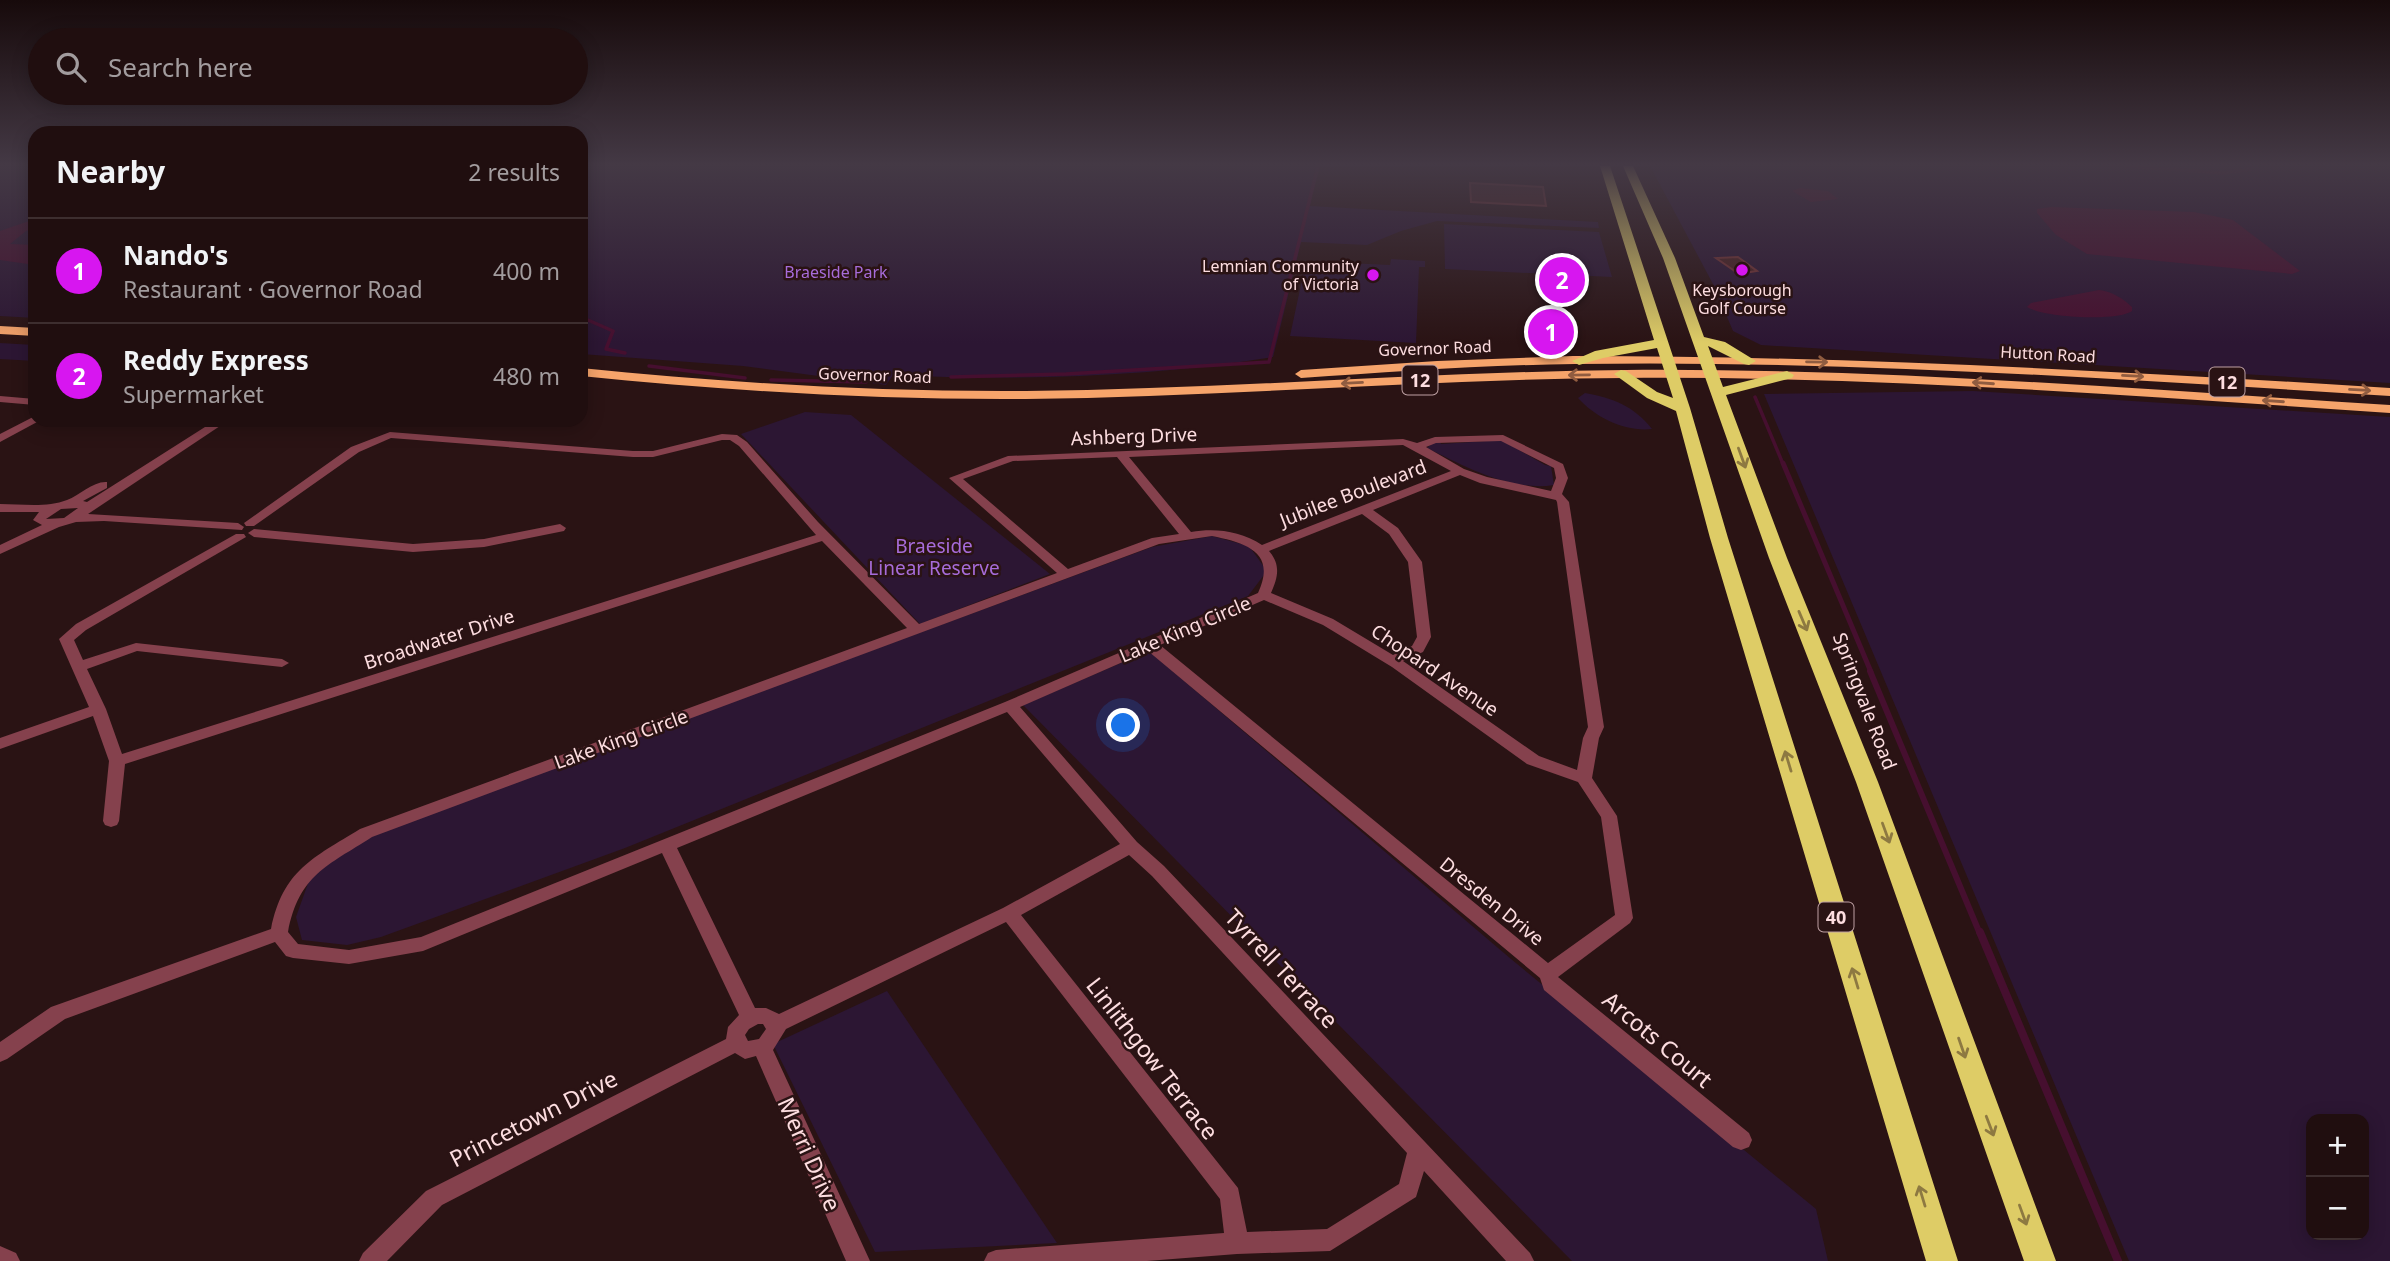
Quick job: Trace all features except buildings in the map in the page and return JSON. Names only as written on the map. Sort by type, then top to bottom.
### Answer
[{"type":"highway","name":"40","points":[[1624,225],[1683,408],[1719,538],[1942,1261]]},
{"type":"highway","name":"Springvale Road","points":[[1654,225],[1669,258],[1782,570],[1871,793],[2040,1261]]},
{"type":"highway","points":[[1698,339],[1720,345],[1749,361]]},
{"type":"highway","points":[[1579,361],[1600,354],[1662,343]]},
{"type":"highway","points":[[1620,374],[1652,395],[1683,408]]},
{"type":"highway","points":[[1717,393],[1787,375]]},
{"type":"main road","points":[[0,330],[28,332]]},
{"type":"main road","name":"Governor Road","points":[[1169,389],[1193,383],[1378,367],[1579,361],[1707,367]]},
{"type":"main road","name":"Hutton Road","points":[[1707,367],[1749,361],[2031,370],[2390,392]]},
{"type":"main road","name":"Governor Road","points":[[588,374],[761,387],[913,394],[1037,394],[1620,374],[1670,367]]},
{"type":"main road","name":"Hutton Road","points":[[1707,367],[1787,375],[1933,380],[2390,409]]},
{"type":"street","points":[[0,399],[28,401]]},
{"type":"street","points":[[0,439],[28,423]]},
{"type":"street","points":[[69,504],[196,427]]},
{"type":"street","points":[[0,550],[82,512],[213,427]]},
{"type":"street","points":[[111,821],[117,761],[98,709],[66,639],[81,627],[243,532],[364,443],[390,435],[633,454],[653,454],[711,439],[733,437],[743,444],[825,536],[917,630]]},
{"type":"street","points":[[1416,447],[1440,440],[1508,440],[1559,466],[1562,478],[1556,495]]},
{"type":"street","name":"Ashberg Drive","points":[[1068,575],[955,478],[1012,458],[1397,442],[1416,447],[1460,471]]},
{"type":"street","points":[[1121,454],[1186,534]]},
{"type":"street","points":[[1460,471],[1511,487],[1556,495],[1563,502],[1596,727],[1591,738],[1584,778]]},
{"type":"street","name":"Jubilee Boulevard","points":[[1260,550],[1460,471]]},
{"type":"street","points":[[0,508],[54,508],[81,504],[82,512]]},
{"type":"street","points":[[0,541],[54,508]]},
{"type":"street","points":[[16,509],[46,523],[60,522]]},
{"type":"street","points":[[1365,510],[1394,531],[1415,562],[1424,637],[1418,649],[1392,661]]},
{"type":"street","points":[[82,512],[104,517],[413,548],[484,543],[560,528]]},
{"type":"street","name":"Lake King Circle","points":[[1212,532],[1240,537],[1260,550],[1274,567],[1272,582],[1264,595],[1010,705],[423,944],[349,957],[293,951],[279,933],[282,908],[299,877],[366,833],[1156,541],[1186,534],[1212,532]]},
{"type":"street","name":"Broadwater Drive","points":[[117,761],[825,536]]},
{"type":"street","name":"Chopard Avenue","points":[[1264,595],[1328,622],[1392,661],[1533,760],[1584,778]]},
{"type":"street","name":"Dresden Drive","points":[[1149,644],[1548,974],[1624,918],[1609,817],[1584,778]]},
{"type":"street","points":[[77,667],[136,647],[282,663]]},
{"type":"street","name":"Tyrrell Terrace","points":[[1010,705],[1131,846],[1158,871],[1522,1261]]},
{"type":"street","points":[[0,744],[98,709]]},
{"type":"street","points":[[667,845],[750,1018]]},
{"type":"street","points":[[775,1024],[1009,913],[1131,846]]},
{"type":"street","name":"Linlithgow Terrace","points":[[1009,913],[1230,1195],[1237,1243]]},
{"type":"street","points":[[0,1053],[58,1013],[279,933]]},
{"type":"street","name":"Arcots Court","points":[[1548,974],[1551,984],[1741,1140]]},
{"type":"street","points":[[768,1017],[775,1024],[775,1035],[762,1047],[745,1050],[736,1043],[735,1033],[750,1018],[768,1017]]},
{"type":"street","name":"Princetown Drive","points":[[371,1261],[433,1198],[736,1043]]},
{"type":"street","name":"Merri Drive","points":[[762,1047],[858,1261]]},
{"type":"street","points":[[996,1261],[1237,1243],[1331,1240],[1408,1190],[1419,1149]]},
{"type":"street","points":[[0,1257],[8,1261]]},
{"type":"green space","points":[[0,225],[28,225],[28,318],[0,316]]},
{"type":"green space","name":"Braeside Park","points":[[588,225],[1423,225],[1367,245],[1301,242],[1273,357],[1178,369],[1083,376],[988,378],[893,375],[886,385],[743,366],[588,355]]},
{"type":"green space","points":[[1444,225],[1460,225],[1599,232],[1612,277],[1445,269]]},
{"type":"green space","points":[[1526,225],[1598,225],[1599,228]]},
{"type":"green space","name":"Keysborough Golf Course","points":[[1681,225],[2390,225],[2390,383],[1761,345],[1733,331],[1713,284]]},
{"type":"green space","points":[[1391,259],[1425,261],[1425,267],[1419,267],[1416,343],[1290,336],[1306,261],[1390,265]]},
{"type":"green space","points":[[0,343],[28,345],[28,361],[0,359]]},
{"type":"green space","points":[[1973,391],[2390,417],[2390,1261],[2129,1261],[1764,394]]},
{"type":"green space","points":[[1585,393],[1622,404],[1638,414],[1652,429],[1621,426],[1602,417],[1578,398]]},
{"type":"green space","name":"Braeside Linear Reserve","points":[[805,412],[851,415],[1050,574],[920,624],[741,434]]},
{"type":"green space","points":[[1502,440],[1551,466],[1554,485],[1521,485],[1505,481],[1427,448],[1432,443],[1440,442]]},
{"type":"green space","points":[[1212,536],[1249,546],[1267,571],[1248,596],[625,848],[381,937],[347,945],[302,940],[296,917],[311,875],[374,834],[1152,547]]},
{"type":"green space","points":[[1149,651],[1511,959],[1816,1209],[1828,1261],[1572,1261],[1023,705]]},
{"type":"green space","points":[[887,991],[1057,1243],[875,1252],[773,1044]]},
{"type":"shaded area","points":[[18,225],[28,225],[28,230],[10,244],[28,245],[28,264],[0,260],[0,231]]},
{"type":"shaded area","points":[[2047,225],[2239,225],[2300,271],[2292,274],[2087,254],[2056,235]]},
{"type":"shaded area","points":[[2099,290],[2121,298],[2132,307],[2132,311],[2111,316],[2080,317],[2027,307],[2031,303]]},
{"type":"waterway","points":[[951,377],[1066,374],[1269,362],[1303,225]]},
{"type":"waterway","points":[[588,320],[613,331],[606,349],[625,353]]},
{"type":"waterway","points":[[649,366],[745,378]]},
{"type":"waterway","points":[[771,380],[866,382]]},
{"type":"waterway","points":[[1755,397],[1783,464]]},
{"type":"waterway","points":[[1783,463],[1871,672]]},
{"type":"waterway","points":[[1870,671],[1980,934]]},
{"type":"waterway","points":[[1980,932],[2118,1261]]},
{"type":"place","name":"Keysborough Golf Course","points":[[1742,270]]},
{"type":"place","name":"Lemnian Community of Victoria","points":[[1373,275]]},
{"type":"place","name":"Reddy Express","points":[[1562,280]]},
{"type":"place","name":"Nando's","points":[[1551,332]]}]
